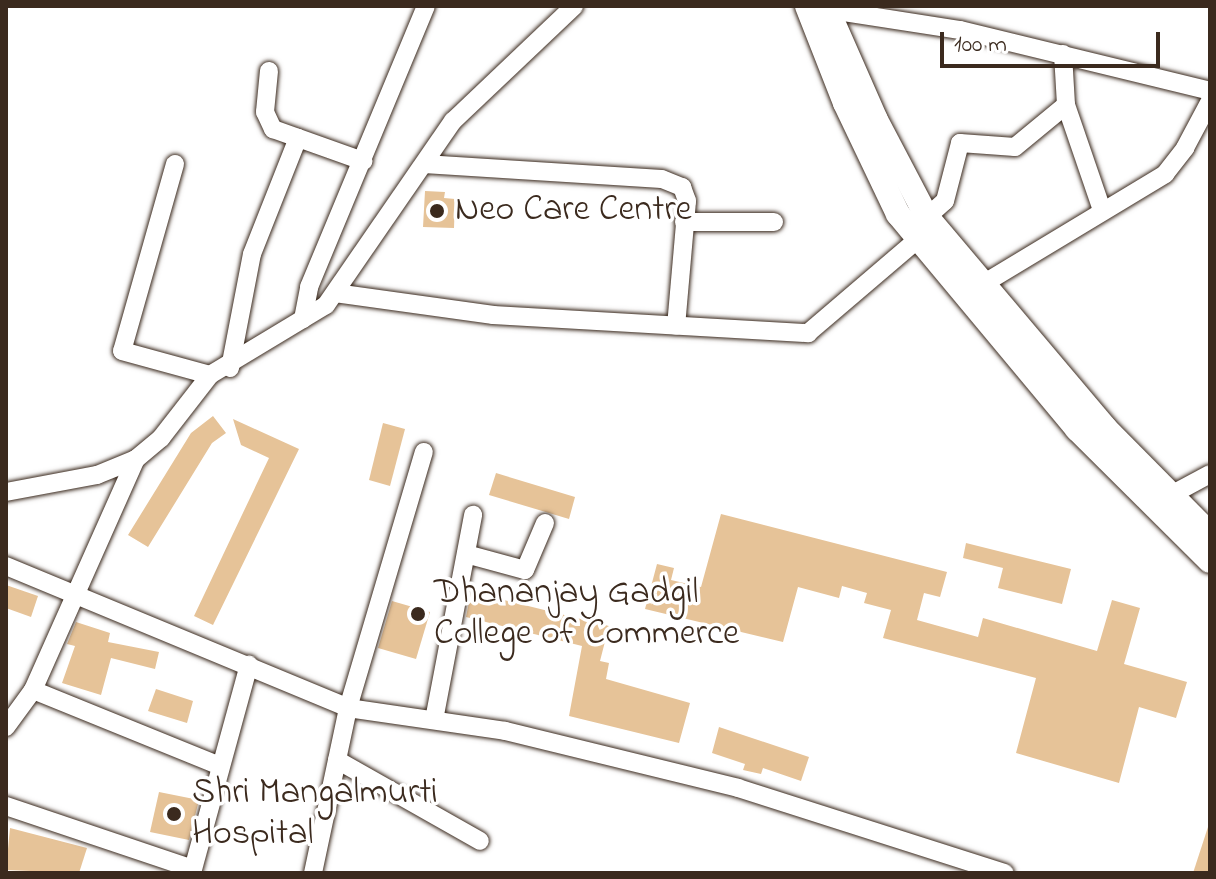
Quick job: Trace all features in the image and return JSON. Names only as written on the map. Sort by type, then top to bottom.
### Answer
[{"type":"main road","points":[[818,10],[927,217],[1105,428],[1210,534]]},
{"type":"main road","points":[[818,10],[883,186],[917,240],[1077,429],[1210,561]]},
{"type":"street","points":[[303,319],[309,287],[426,6]]},
{"type":"street","points":[[6,492],[97,475],[136,459],[161,438],[210,375],[230,368],[303,319],[335,293],[453,121],[574,6]]},
{"type":"street","points":[[818,10],[960,30],[1210,91]]},
{"type":"street","points":[[1063,54],[1066,105],[1102,210]]},
{"type":"street","points":[[269,71],[267,122],[298,138],[363,161]]},
{"type":"street","points":[[983,284],[1165,174],[1185,148],[1210,101]]},
{"type":"street","points":[[927,217],[945,201],[960,143],[1015,147],[1066,105]]},
{"type":"street","points":[[230,368],[252,254],[298,138]]},
{"type":"street","points":[[175,164],[122,351],[210,375]]},
{"type":"street","points":[[424,164],[662,179],[685,193],[676,326]]},
{"type":"street","points":[[684,222],[774,222]]},
{"type":"street","points":[[335,293],[493,315],[808,333],[917,240]]},
{"type":"street","points":[[313,873],[348,708],[424,452]]},
{"type":"street","points":[[6,727],[33,690],[136,459]]},
{"type":"street","points":[[1171,495],[1210,474]]},
{"type":"street","points":[[434,720],[473,515]]},
{"type":"street","points":[[466,554],[525,570],[545,523]]},
{"type":"street","points":[[6,566],[348,708],[505,731],[738,788],[1005,873]]},
{"type":"street","points":[[6,806],[192,871],[249,665]]},
{"type":"street","points":[[33,690],[220,766]]},
{"type":"street","points":[[337,760],[480,841]]},
{"type":"building","points":[[425,191],[445,192],[444,198],[455,199],[454,228],[423,227]]},
{"type":"building","points":[[213,416],[226,433],[212,443],[148,547],[128,535],[191,433]]},
{"type":"building","points":[[233,419],[299,449],[213,625],[194,616],[269,458],[241,445]]},
{"type":"building","points":[[383,423],[405,429],[390,486],[369,480]]},
{"type":"building","points":[[496,473],[575,497],[569,519],[489,495]]},
{"type":"building","points":[[721,514],[947,572],[940,597],[924,593],[917,620],[978,637],[983,618],[1097,651],[1112,600],[1140,608],[1124,664],[1187,682],[1176,718],[1139,707],[1119,783],[1016,753],[1036,678],[883,638],[891,610],[864,603],[867,593],[842,586],[839,598],[798,587],[783,642],[645,609],[657,564],[674,568],[671,580],[701,587]]},
{"type":"building","points":[[966,543],[1071,569],[1062,604],[998,588],[1003,568],[963,558]]},
{"type":"building","points":[[6,585],[38,596],[31,617],[6,608]]},
{"type":"building","points":[[471,592],[609,626],[600,661],[609,663],[606,679],[690,703],[679,743],[569,716],[582,646],[466,617]]},
{"type":"building","points":[[392,601],[430,612],[416,659],[378,648]]},
{"type":"building","points":[[76,622],[110,633],[108,642],[159,652],[155,669],[111,658],[101,695],[62,683],[75,646],[67,644]]},
{"type":"building","points":[[156,689],[193,701],[187,723],[148,711]]},
{"type":"building","points":[[719,727],[809,757],[801,781],[763,768],[761,774],[743,770],[745,764],[712,753]]},
{"type":"building","points":[[159,792],[199,800],[189,840],[150,832]]},
{"type":"building","points":[[1208,827],[1210,873],[1193,873]]},
{"type":"building","points":[[10,828],[87,848],[79,873],[6,870]]},
{"type":"place","name":"Neo Care Centre","points":[[437,211]]},
{"type":"place","name":"Dhananjay Gadgil College of Commerce","points":[[418,614]]},
{"type":"place","name":"Shri Mangalmurti Hospital","points":[[174,814]]}]
